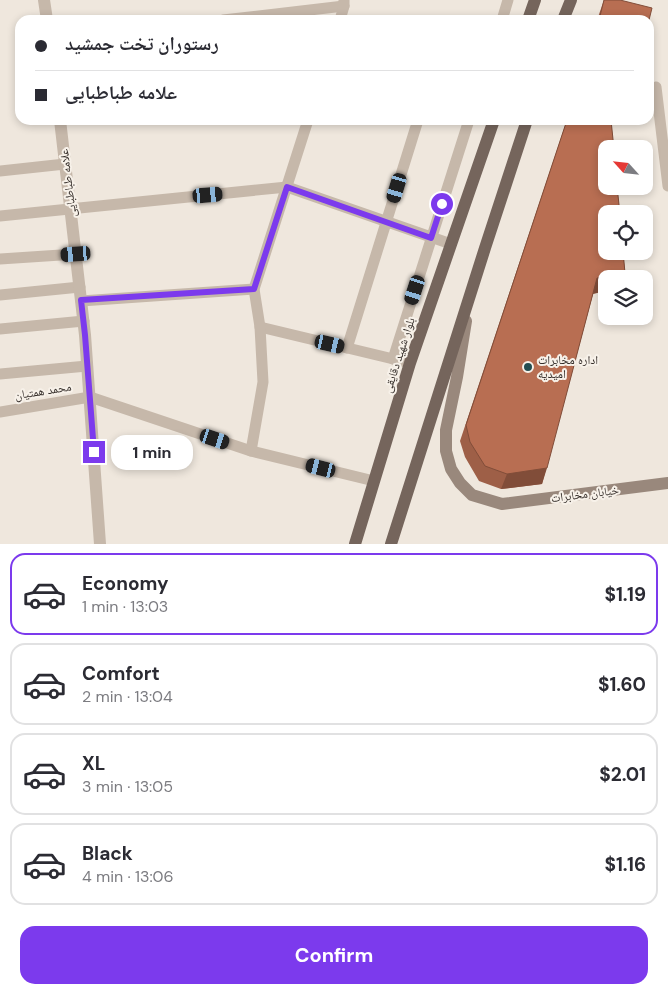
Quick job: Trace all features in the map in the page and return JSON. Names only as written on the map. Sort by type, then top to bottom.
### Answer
[{"type":"main road","points":[[530,15],[535,1]]},
{"type":"main road","points":[[564,15],[567,2]]},
{"type":"main road","name":"بلوار شهید دقایقی","points":[[355,544],[410,363],[492,125]]},
{"type":"main road","points":[[391,544],[525,125]]},
{"type":"main road","name":"خیابان مخابرات","points":[[470,297],[446,430],[446,451],[451,469],[460,483],[472,495],[502,504],[668,483]]},
{"type":"street","points":[[44,0],[46,15]]},
{"type":"street","points":[[504,15],[508,0]]},
{"type":"street","points":[[259,15],[344,3]]},
{"type":"street","points":[[656,87],[664,118],[668,186]]},
{"type":"street","name":"علامه طباطبایی","points":[[61,125],[84,321],[100,544]]},
{"type":"street","points":[[251,451],[263,382],[260,327],[254,289],[306,125]]},
{"type":"street","points":[[347,348],[416,125]]},
{"type":"street","points":[[393,359],[467,125]]},
{"type":"street","points":[[0,171],[65,164]]},
{"type":"street","points":[[0,216],[287,187],[451,244]]},
{"type":"street","points":[[0,259],[76,254]]},
{"type":"street","points":[[0,295],[80,287]]},
{"type":"street","points":[[81,300],[254,289]]},
{"type":"street","points":[[0,329],[84,321]]},
{"type":"street","points":[[260,327],[410,363]]},
{"type":"street","points":[[0,374],[88,366]]},
{"type":"street","points":[[90,397],[251,451],[374,481]]},
{"type":"street","name":"محمد همتیان","points":[[0,412],[90,397]]},
{"type":"building","points":[[604,0],[620,0],[652,8],[650,15],[600,15]]},
{"type":"building","name":"اداره مخابرات امیدیه","points":[[565,125],[612,125],[613,140],[598,140],[598,195],[618,195],[619,205],[598,205],[598,260],[624,260],[625,270],[598,270],[598,278],[547,468],[507,474],[485,466],[470,442],[466,425]]},
{"type":"place","name":"اداره مخابرات امیدیه","points":[[528,367]]},
{"type":"route","points":[[94,452],[81,300],[254,289],[287,187],[431,238],[442,204]]}]
